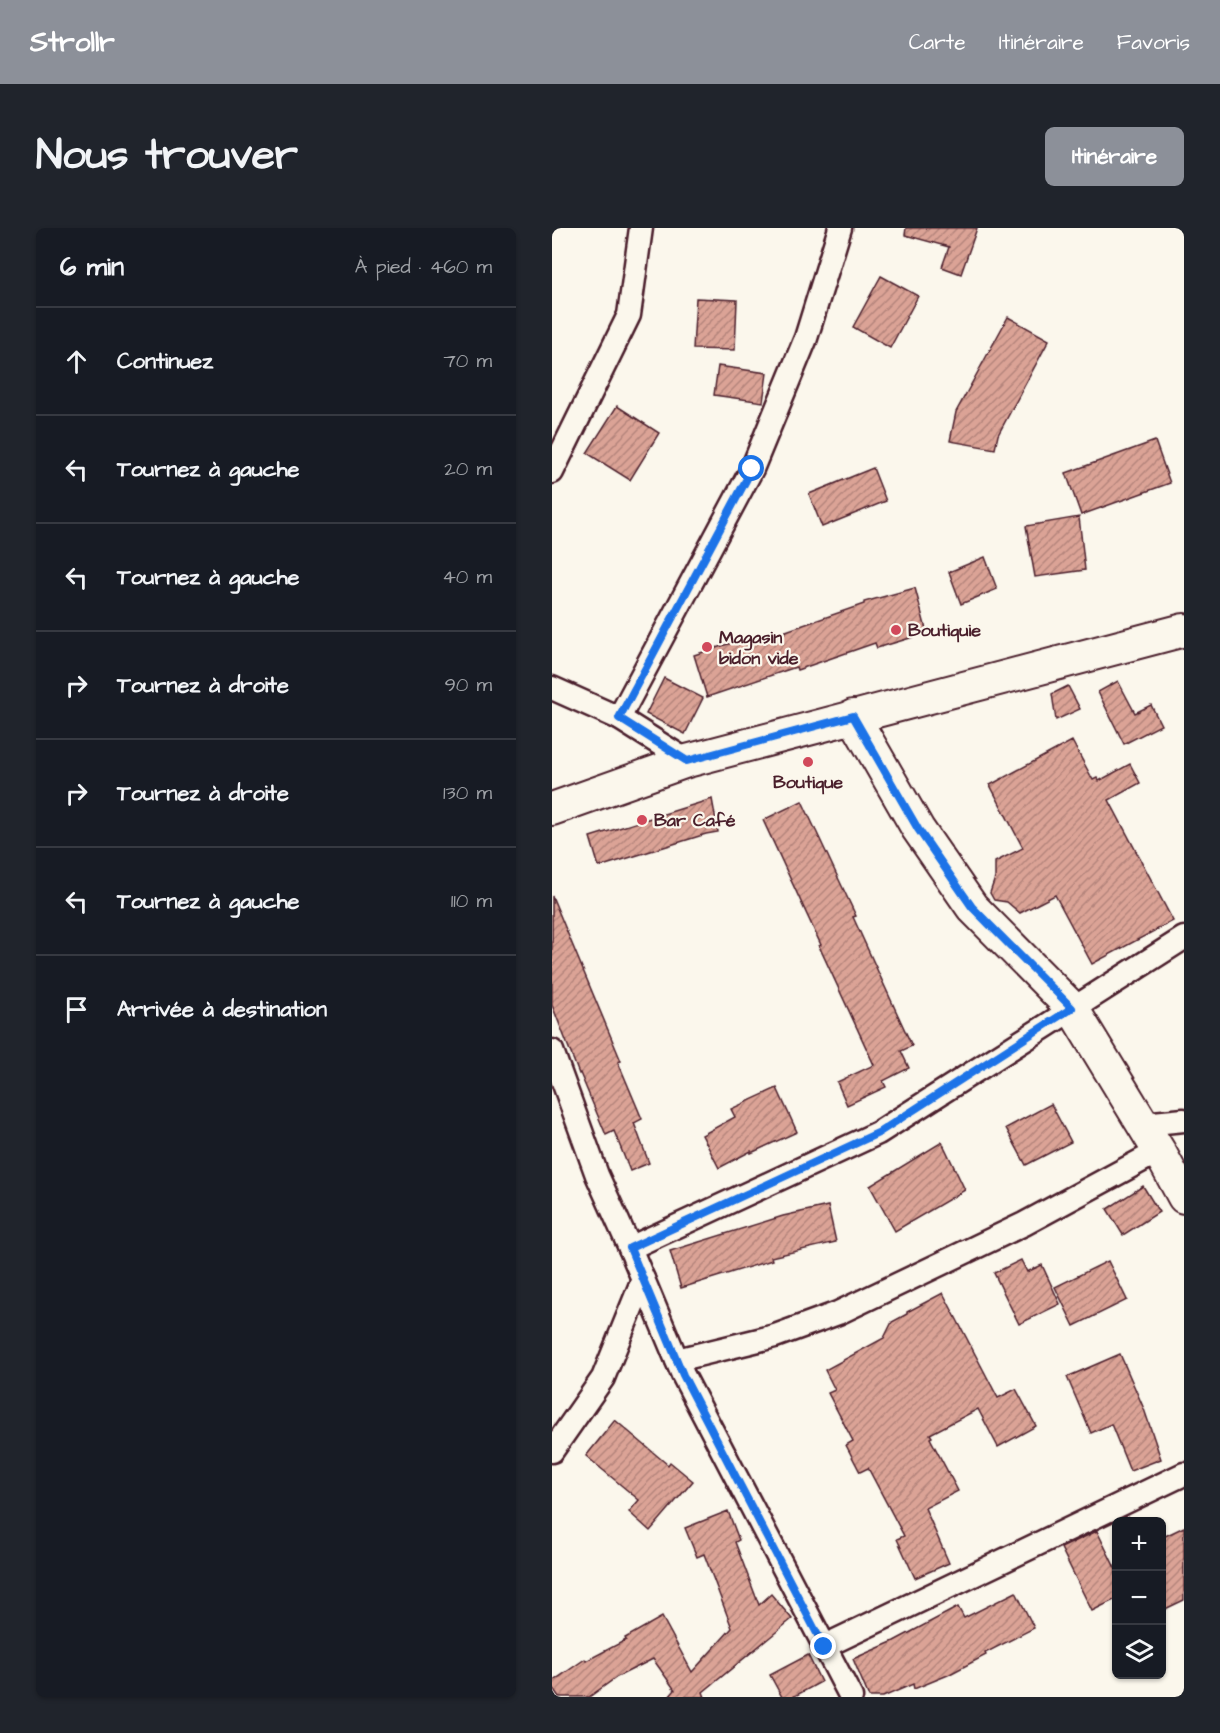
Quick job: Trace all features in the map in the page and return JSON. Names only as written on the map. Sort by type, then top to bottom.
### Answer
[{"type":"street","points":[[552,472],[629,315],[641,228]]},
{"type":"street","points":[[619,718],[752,469],[806,338],[840,228]]},
{"type":"street","points":[[552,809],[687,761],[1184,630]]},
{"type":"street","points":[[552,687],[619,718],[687,761]]},
{"type":"street","points":[[853,716],[918,829],[972,907],[1072,1008],[1143,1124],[1184,1197]]},
{"type":"street","points":[[630,1248],[878,1133],[1184,938]]},
{"type":"street","points":[[552,1051],[597,1175],[676,1359],[850,1697]]},
{"type":"street","points":[[1143,1124],[1184,1120]]},
{"type":"street","points":[[676,1359],[775,1336],[837,1313],[1024,1224],[1159,1151]]},
{"type":"street","points":[[552,1451],[603,1378],[643,1278]]},
{"type":"street","points":[[824,1647],[1184,1474]]},
{"type":"building","points":[[906,228],[977,228],[961,274],[942,267],[949,247],[905,235]]},
{"type":"building","points":[[881,276],[918,296],[890,348],[853,327]]},
{"type":"building","points":[[696,298],[737,300],[735,350],[693,349]]},
{"type":"building","points":[[1008,317],[1049,340],[998,435],[995,449],[950,441],[956,412]]},
{"type":"building","points":[[718,366],[767,373],[763,402],[714,395]]},
{"type":"building","points":[[617,406],[659,433],[630,480],[587,453]]},
{"type":"building","points":[[1155,441],[1170,483],[1081,515],[1066,473]]},
{"type":"building","points":[[873,468],[886,501],[822,527],[809,494]]},
{"type":"building","points":[[1079,517],[1085,570],[1035,577],[1026,526]]},
{"type":"building","points":[[985,557],[997,589],[961,604],[949,572]]},
{"type":"building","points":[[915,588],[927,633],[877,648],[875,643],[797,670],[796,667],[707,697],[694,655],[759,634],[760,640],[864,604],[864,602]]},
{"type":"building","points":[[664,678],[703,698],[685,734],[646,714]]},
{"type":"building","points":[[1118,681],[1135,713],[1151,705],[1161,725],[1124,744],[1098,692]]},
{"type":"building","points":[[1068,686],[1080,709],[1056,720],[1052,694]]},
{"type":"building","points":[[1072,741],[1093,780],[1097,778],[1099,781],[1130,764],[1140,783],[1109,800],[1173,921],[1092,964],[1055,895],[1020,913],[1007,902],[994,900],[990,893],[995,878],[995,862],[1023,848],[990,785]]},
{"type":"building","points":[[712,799],[718,832],[599,867],[590,837]]},
{"type":"building","points":[[802,801],[856,916],[853,917],[912,1046],[901,1051],[909,1068],[883,1081],[886,1087],[847,1105],[837,1082],[874,1065],[763,820]]},
{"type":"building","points":[[552,896],[621,1061],[618,1062],[642,1119],[634,1123],[649,1163],[630,1171],[614,1131],[606,1135],[552,1005]]},
{"type":"building","points":[[777,1088],[797,1132],[751,1153],[751,1151],[719,1168],[702,1135],[735,1117],[731,1109]]},
{"type":"building","points":[[1051,1104],[1071,1142],[1026,1165],[1006,1128]]},
{"type":"building","points":[[942,1142],[965,1190],[895,1231],[870,1186]]},
{"type":"building","points":[[1143,1186],[1159,1212],[1123,1235],[1107,1209]]},
{"type":"building","points":[[828,1206],[836,1242],[771,1257],[772,1260],[681,1288],[670,1251],[783,1216]]},
{"type":"building","points":[[1021,1260],[1027,1272],[1042,1265],[1060,1304],[1019,1324],[994,1273]]},
{"type":"building","points":[[1108,1261],[1127,1300],[1074,1326],[1055,1287]]},
{"type":"building","points":[[943,1293],[998,1398],[1016,1389],[1036,1426],[998,1447],[978,1409],[930,1434],[958,1491],[925,1508],[949,1563],[915,1578],[897,1539],[904,1536],[868,1468],[860,1472],[846,1445],[853,1441],[828,1393],[835,1390],[825,1370],[884,1338],[892,1322]]},
{"type":"building","points":[[1120,1354],[1144,1409],[1161,1459],[1130,1471],[1111,1424],[1091,1433],[1067,1377]]},
{"type":"building","points":[[615,1420],[668,1465],[670,1462],[693,1481],[650,1531],[629,1512],[639,1500],[586,1456]]},
{"type":"building","points":[[728,1511],[739,1540],[735,1542],[759,1605],[771,1594],[792,1619],[703,1692],[705,1697],[669,1697],[675,1690],[653,1659],[617,1677],[589,1697],[559,1697],[552,1687],[552,1682],[585,1659],[586,1661],[626,1640],[625,1638],[662,1617],[692,1672],[732,1628],[704,1554],[697,1557],[685,1528]]},
{"type":"building","points":[[1184,1527],[1184,1600],[1166,1609],[1166,1571],[1166,1536]]},
{"type":"building","points":[[1097,1531],[1112,1562],[1112,1601],[1092,1611],[1061,1548]]},
{"type":"building","points":[[1016,1592],[1034,1628],[948,1675],[914,1689],[913,1684],[883,1697],[869,1697],[853,1659],[894,1641],[958,1607],[964,1618]]},
{"type":"building","points":[[808,1655],[821,1682],[793,1697],[782,1697],[770,1675]]},
{"type":"place","name":"Boutiquie","points":[[896,630]]},
{"type":"place","name":"Magasin bidon vide","points":[[707,647]]},
{"type":"place","name":"Boutique","points":[[808,762]]},
{"type":"place","name":"Bar Café","points":[[642,820]]},
{"type":"route","points":[[752,469],[619,718],[687,761],[853,716],[918,829],[972,907],[1072,1008],[878,1133],[630,1248],[683,1375],[824,1647]]}]
